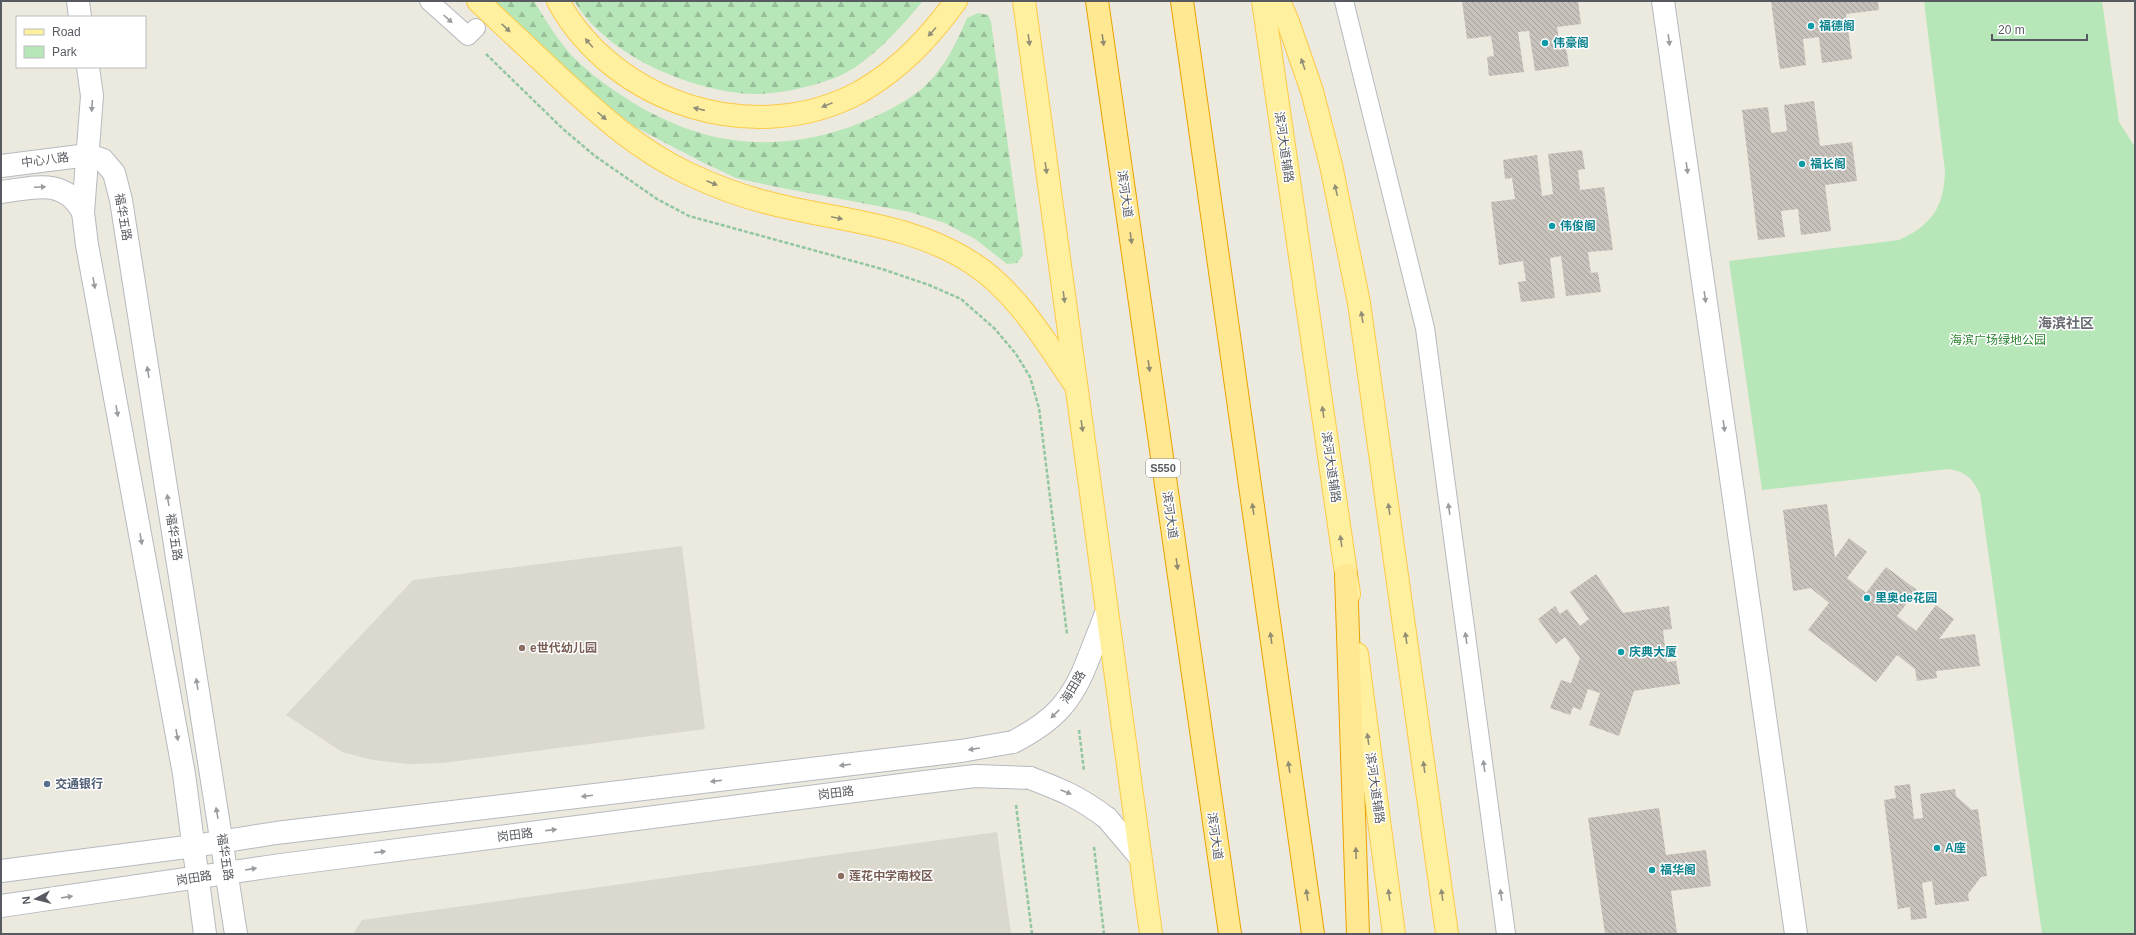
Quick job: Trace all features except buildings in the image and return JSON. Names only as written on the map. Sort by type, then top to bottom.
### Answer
[{"type":"highway","name":"滨河大道","points":[[1097,1],[1230,934]]},
{"type":"highway","points":[[1182,1],[1313,934]]},
{"type":"highway","points":[[1346,575],[1358,934]]},
{"type":"main road","points":[[478,1],[625,136],[653,155],[726,190],[772,204],[898,230],[934,243],[973,263],[1007,293],[1043,338],[1076,386]]},
{"type":"main road","points":[[558,1],[568,20],[603,59],[634,83],[682,105],[729,115],[768,117],[816,109],[859,92],[899,66],[935,30],[956,1]]},
{"type":"main road","points":[[1024,1],[1150,934]]},
{"type":"main road","name":"滨河大道辅路","points":[[1263,1],[1346,575],[1394,934]]},
{"type":"main road","points":[[1279,1],[1288,22],[1312,91],[1331,165],[1354,272],[1368,356],[1447,934]]},
{"type":"street","points":[[78,1],[80,16]]},
{"type":"street","points":[[1663,1],[1796,934]]},
{"type":"street","points":[[88,68],[92,96],[83,212],[88,252],[184,774],[205,934]]},
{"type":"street","name":"中心八路","points":[[1,166],[88,155]]},
{"type":"street","name":"福华五路","points":[[88,155],[103,160],[114,173],[122,200],[228,873],[236,934]]},
{"type":"street","points":[[1,192],[40,187],[57,188],[73,197],[83,212]]},
{"type":"street","name":"海田路","points":[[222,841],[276,833],[961,751],[1012,742],[1045,723],[1060,710],[1083,674],[1107,611]]},
{"type":"street","name":"岗田路","points":[[1,906],[198,877],[917,783],[975,776],[1021,777]]},
{"type":"street","points":[[1021,777],[1069,792],[1083,800],[1107,818],[1140,857]]},
{"type":"street","points":[[1,871],[222,841]]},
{"type":"lane","points":[[429,1],[472,32]]},
{"type":"lane","points":[[1344,1],[1425,328],[1506,934]]},
{"type":"path","points":[[472,32],[563,129],[595,156],[656,199],[689,216],[882,269],[929,285],[961,300],[995,329],[1016,354],[1030,377],[1039,408],[1067,636]]},
{"type":"path","points":[[1078,722],[1085,777]]},
{"type":"path","points":[[1021,777],[1032,934]]},
{"type":"path","points":[[1093,840],[1104,934]]},
{"type":"shaded area","name":"e世代幼儿园","points":[[682,546],[705,729],[443,763],[408,764],[373,760],[342,752],[286,715],[413,580]]},
{"type":"shaded area","name":"莲花中学南校区","points":[[997,832],[1011,934],[353,934],[362,920]]},
{"type":"green space","points":[[488,1],[534,1],[557,38],[579,63],[609,87],[651,113],[677,125],[704,134],[732,140],[760,142],[788,141],[817,136],[847,128],[900,104],[919,91],[933,78],[955,45],[967,18],[978,13],[988,15],[991,22],[1023,255],[1017,263],[1007,264],[975,239],[945,223],[910,212],[736,178],[700,161],[637,128],[611,110]]},
{"type":"green space","points":[[574,1],[923,1],[884,44],[849,71],[826,81],[802,88],[776,93],[751,94],[716,89],[693,83],[669,75],[646,64],[605,36],[588,20]]},
{"type":"green space","name":"海滨广场绿地公园","points":[[1924,1],[2102,1],[2119,122],[2135,147],[2135,934],[2042,934],[1980,494],[1972,480],[1960,472],[1949,469],[1762,490],[1729,261],[1899,240],[1920,228],[1934,213],[1939,205],[1942,195],[1945,171]]},
{"type":"place","name":"福德阁","points":[[1811,26]]},
{"type":"place","name":"伟豪阁","points":[[1545,43]]},
{"type":"place","name":"福长阁","points":[[1802,164]]},
{"type":"place","name":"伟俊阁","points":[[1552,226]]},
{"type":"place","name":"里奥de花园","points":[[1867,598]]},
{"type":"place","name":"e世代幼儿园","points":[[522,648]]},
{"type":"place","name":"庆典大厦","points":[[1621,652]]},
{"type":"place","name":"交通银行","points":[[47,784]]},
{"type":"place","name":"A座","points":[[1937,848]]},
{"type":"place","name":"福华阁","points":[[1652,870]]},
{"type":"place","name":"莲花中学南校区","points":[[841,876]]},
{"type":"district","name":"海滨社区","points":[[2066,323]]}]
